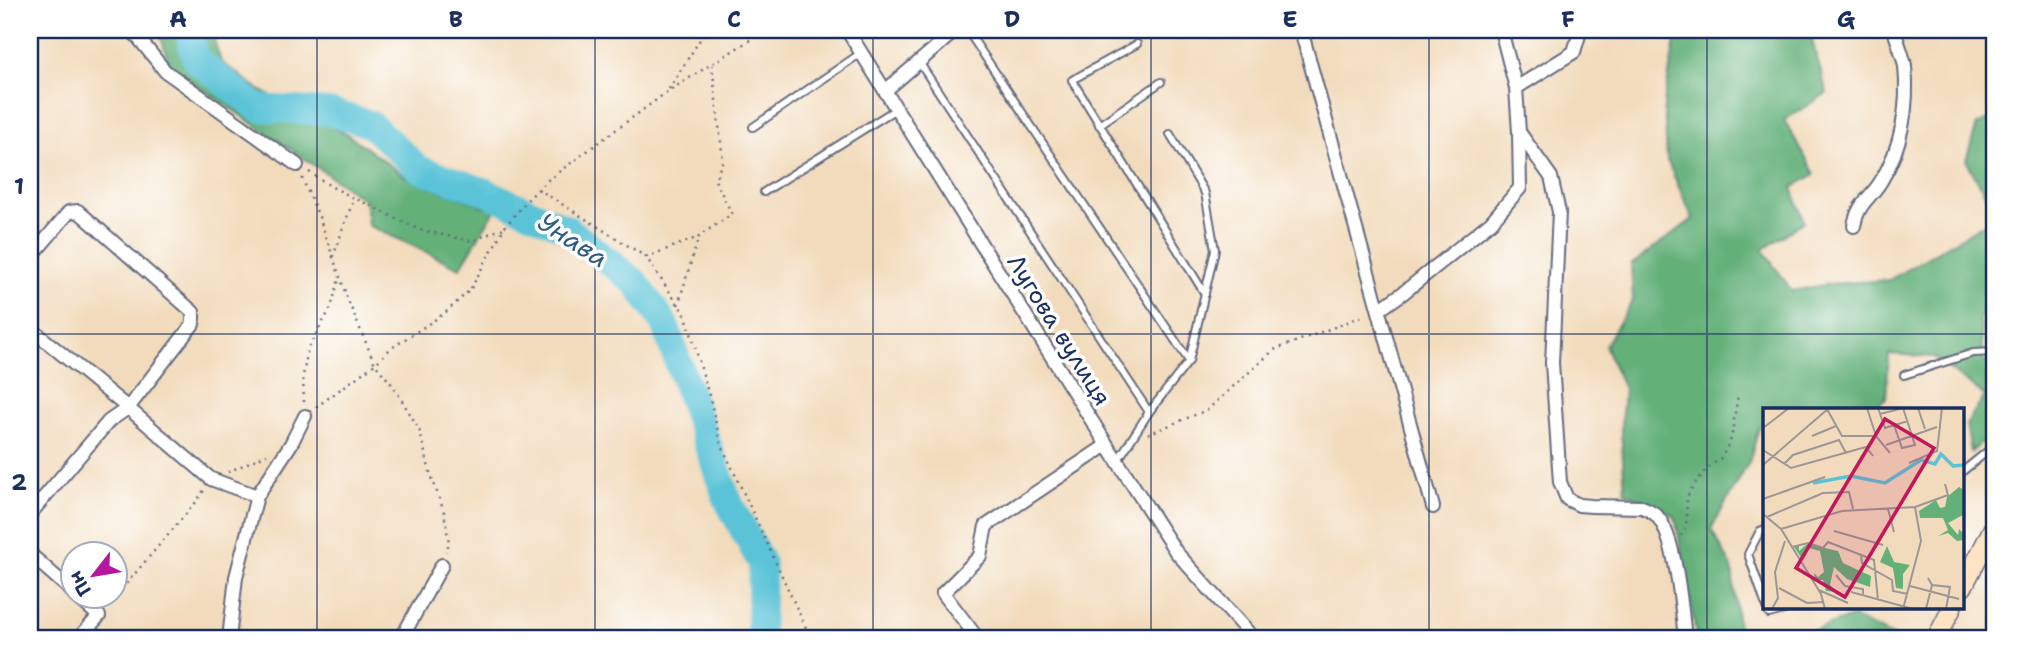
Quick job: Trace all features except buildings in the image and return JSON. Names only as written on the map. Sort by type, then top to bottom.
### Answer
[{"type":"main road","points":[[1965,583],[1994,526]]},
{"type":"main road","points":[[1936,639],[1951,610]]},
{"type":"street","points":[[132,30],[165,71],[297,165]]},
{"type":"street","name":"Лугова вулиця","points":[[846,30],[1176,552],[1254,639]]},
{"type":"street","points":[[885,91],[956,30]]},
{"type":"street","points":[[1301,30],[1433,507]]},
{"type":"street","points":[[1378,310],[1490,222],[1520,188],[1516,88],[1501,30]]},
{"type":"street","points":[[1516,88],[1574,52],[1578,30]]},
{"type":"street","points":[[1854,226],[1856,212],[1880,184],[1892,163],[1902,129],[1906,97],[1905,63],[1894,30]]},
{"type":"street","points":[[1518,132],[1551,177],[1559,212],[1552,362],[1560,482],[1567,499],[1578,505],[1643,507],[1659,518],[1670,543],[1679,585],[1685,639]]},
{"type":"street","points":[[30,258],[69,212],[78,211],[193,312],[193,324],[128,408],[109,421],[30,514]]},
{"type":"street","points":[[30,328],[211,479],[257,496]]},
{"type":"street","points":[[229,639],[236,577],[257,496],[305,416]]},
{"type":"street","points":[[978,639],[943,593],[980,556],[986,526],[1107,445]]},
{"type":"street","points":[[30,554],[60,581]]},
{"type":"street","points":[[401,639],[442,565]]},
{"type":"street","points":[[78,639],[99,616],[92,610]]},
{"type":"lane","points":[[967,30],[1189,361]]},
{"type":"lane","points":[[1137,44],[1072,80],[1205,294]]},
{"type":"lane","points":[[753,127],[861,53]]},
{"type":"lane","points":[[919,62],[1149,412]]},
{"type":"lane","points":[[1099,125],[1161,82]]},
{"type":"lane","points":[[764,192],[896,109]]},
{"type":"lane","points":[[1117,462],[1149,412],[1189,361],[1216,250],[1205,193],[1170,134]]},
{"type":"lane","points":[[1904,375],[1973,353],[1994,352]]},
{"type":"lane","points":[[1965,469],[1994,446]]},
{"type":"lane","points":[[1763,530],[1748,554],[1763,596]]},
{"type":"lane","points":[[1768,610],[1769,614],[1784,610]]},
{"type":"path","points":[[667,92],[706,30]]},
{"type":"path","points":[[305,416],[375,365],[390,349],[445,313],[470,290],[504,228],[538,190],[667,92],[766,30]]},
{"type":"path","points":[[646,257],[699,236],[732,214],[715,180],[723,160],[712,64]]},
{"type":"path","points":[[297,165],[332,187],[420,230],[471,241],[504,228]]},
{"type":"path","points":[[297,165],[375,365],[394,387],[419,429],[444,512],[449,543],[442,565]]},
{"type":"path","points":[[538,190],[646,257],[685,316],[721,444],[806,628],[805,639]]},
{"type":"path","points":[[332,257],[354,198]]},
{"type":"path","points":[[678,305],[699,236]]},
{"type":"path","points":[[305,416],[303,376],[308,348],[331,307],[340,276]]},
{"type":"path","points":[[1132,440],[1207,410],[1274,350],[1378,310]]},
{"type":"path","points":[[1670,543],[1682,535],[1686,527],[1687,497],[1693,486],[1707,469],[1722,457],[1731,439],[1738,394]]},
{"type":"path","points":[[99,616],[197,501],[211,479],[291,443]]},
{"type":"green space","points":[[159,30],[211,30],[221,62],[261,91],[347,134],[409,179],[495,210],[460,268],[368,225],[365,200],[170,67]]},
{"type":"green space","points":[[1677,30],[1809,30],[1827,93],[1784,120],[1815,174],[1792,188],[1804,221],[1763,250],[1792,291],[1830,284],[1889,280],[1994,218],[1994,309],[1980,317],[1983,361],[1994,363],[1994,432],[1971,452],[1966,424],[1985,396],[1933,357],[1889,354],[1886,398],[1873,408],[1763,408],[1763,427],[1759,428],[1749,462],[1711,529],[1732,567],[1739,639],[1697,639],[1675,516],[1625,492],[1621,429],[1624,389],[1605,346],[1633,300],[1631,265],[1693,219],[1667,160],[1664,103]]},
{"type":"green space","points":[[1994,117],[1994,210],[1966,160],[1977,125]]},
{"type":"green space","points":[[1852,617],[1899,639],[1789,639]]},
{"type":"waterway","name":"Унава","points":[[188,30],[196,60],[258,108],[329,112],[370,124],[419,169],[486,192],[567,229],[636,283],[664,323],[728,501],[762,564],[760,639]]}]
